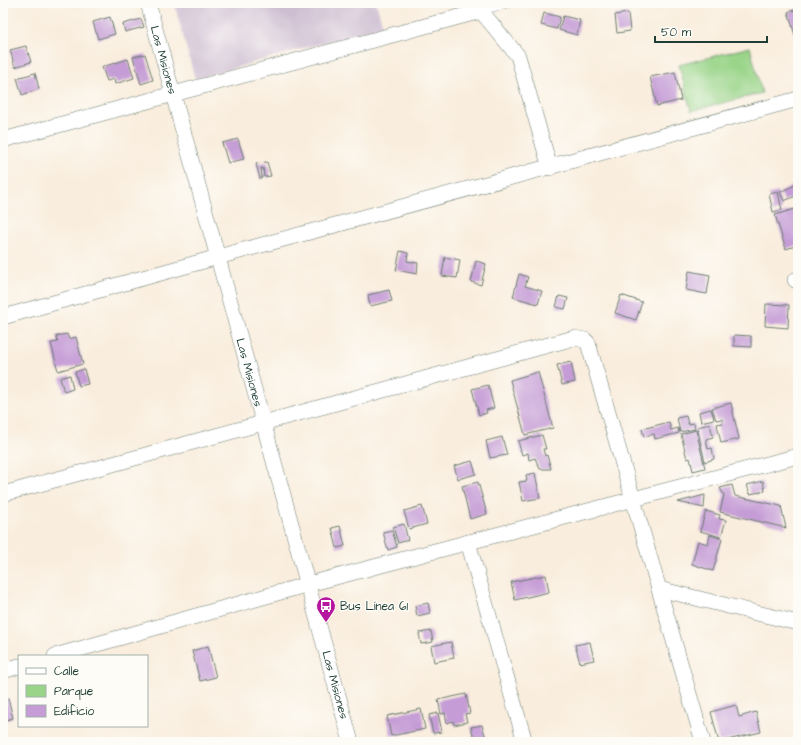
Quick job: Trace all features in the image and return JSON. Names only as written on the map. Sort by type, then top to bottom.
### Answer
[{"type":"street","name":"Las Misiones","points":[[148,3],[309,584],[351,742]]},
{"type":"street","points":[[3,140],[481,11],[518,56],[550,168]]},
{"type":"street","points":[[3,317],[798,99]]},
{"type":"street","points":[[3,494],[263,422],[574,338],[580,338],[588,343],[703,742]]},
{"type":"street","points":[[58,655],[309,584],[798,456]]},
{"type":"street","points":[[468,542],[525,742]]},
{"type":"street","points":[[659,589],[798,623]]},
{"type":"street","points":[[3,670],[18,666]]},
{"type":"lane","points":[[481,11],[512,3]]},
{"type":"shaded area","points":[[174,3],[376,3],[383,26],[195,79]]},
{"type":"green space","points":[[750,47],[762,93],[691,111],[679,65]]},
{"type":"building","points":[[798,9],[798,45],[788,12]]},
{"type":"building","points":[[544,13],[560,17],[557,29],[541,25]]},
{"type":"building","points":[[628,13],[630,31],[617,33],[615,15]]},
{"type":"building","points":[[563,16],[580,20],[577,35],[559,30]]},
{"type":"building","points":[[110,17],[115,34],[98,39],[93,22]]},
{"type":"building","points":[[141,19],[144,27],[125,32],[123,24]]},
{"type":"building","points":[[26,46],[31,62],[15,67],[10,50]]},
{"type":"building","points":[[145,54],[153,80],[141,84],[133,57]]},
{"type":"building","points":[[128,59],[134,78],[115,84],[114,79],[107,81],[102,67]]},
{"type":"building","points":[[675,72],[681,100],[657,106],[650,77]]},
{"type":"building","points":[[35,73],[39,89],[22,95],[17,78]]},
{"type":"building","points":[[238,139],[244,159],[228,163],[222,143]]},
{"type":"building","points":[[267,162],[271,176],[264,177],[263,168],[261,168],[262,178],[260,179],[256,163]]},
{"type":"building","points":[[797,184],[798,195],[784,201],[780,192]]},
{"type":"building","points":[[778,192],[782,210],[773,212],[769,194]]},
{"type":"building","points":[[798,208],[798,245],[786,249],[775,215]]},
{"type":"building","points":[[400,251],[408,253],[407,261],[418,263],[417,274],[396,270]]},
{"type":"building","points":[[445,257],[460,260],[457,278],[442,276]]},
{"type":"building","points":[[476,261],[486,264],[481,285],[471,282]]},
{"type":"building","points":[[689,271],[710,275],[707,294],[686,290]]},
{"type":"building","points":[[519,274],[528,277],[525,286],[542,291],[538,304],[513,297]]},
{"type":"building","points":[[389,290],[392,301],[370,306],[368,295]]},
{"type":"building","points":[[621,295],[642,302],[636,320],[615,313]]},
{"type":"building","points":[[559,296],[568,298],[565,309],[556,307]]},
{"type":"building","points":[[766,304],[789,305],[788,328],[765,326]]},
{"type":"building","points":[[67,334],[69,339],[76,337],[83,364],[58,371],[51,343],[58,342],[56,336]]},
{"type":"building","points":[[734,335],[751,336],[751,347],[734,346]]},
{"type":"building","points":[[571,362],[575,382],[562,385],[557,365]]},
{"type":"building","points":[[84,369],[88,384],[79,386],[75,372]]},
{"type":"building","points":[[538,372],[553,428],[525,435],[510,380]]},
{"type":"building","points":[[70,375],[73,389],[64,392],[60,378]]},
{"type":"building","points":[[488,385],[494,408],[486,410],[487,413],[479,415],[472,389]]},
{"type":"building","points":[[731,403],[739,439],[721,443],[717,424],[723,423],[722,419],[716,420],[712,408]]},
{"type":"building","points":[[711,409],[714,419],[701,422],[699,412]]},
{"type":"building","points":[[686,416],[688,424],[694,423],[695,429],[680,432],[677,418]]},
{"type":"building","points":[[669,422],[671,430],[678,428],[679,433],[655,439],[654,434],[644,437],[642,429]]},
{"type":"building","points":[[710,424],[713,437],[706,439],[708,449],[712,448],[714,459],[705,462],[697,427]]},
{"type":"building","points":[[696,430],[705,468],[693,471],[690,458],[687,459],[681,434]]},
{"type":"building","points":[[542,435],[546,449],[543,449],[545,456],[547,455],[551,469],[540,469],[535,458],[529,460],[528,453],[522,455],[518,441]]},
{"type":"building","points":[[502,437],[507,455],[490,458],[486,441]]},
{"type":"building","points":[[472,461],[476,474],[458,479],[454,466]]},
{"type":"building","points":[[535,473],[540,498],[523,501],[519,482],[527,481],[526,475]]},
{"type":"building","points":[[763,481],[765,491],[750,494],[747,485]]},
{"type":"building","points":[[478,482],[487,514],[470,519],[462,486]]},
{"type":"building","points":[[732,485],[735,496],[781,506],[786,528],[720,512],[724,495],[720,488]]},
{"type":"building","points":[[705,495],[704,508],[678,502]]},
{"type":"building","points":[[422,506],[427,524],[409,529],[404,511]]},
{"type":"building","points":[[706,511],[720,515],[719,519],[726,520],[721,537],[700,531]]},
{"type":"building","points":[[404,524],[408,540],[398,543],[393,527]]},
{"type":"building","points":[[340,526],[345,546],[337,548],[332,528]]},
{"type":"building","points":[[392,530],[397,547],[388,550],[383,532]]},
{"type":"building","points":[[710,535],[722,539],[713,571],[692,564],[698,541],[708,544]]},
{"type":"building","points":[[546,575],[549,592],[515,600],[511,582]]},
{"type":"building","points":[[428,603],[430,613],[417,616],[415,606]]},
{"type":"building","points":[[431,631],[433,642],[421,644],[419,633]]},
{"type":"building","points":[[451,642],[454,658],[434,662],[431,646]]},
{"type":"building","points":[[590,642],[594,660],[580,663],[575,645]]},
{"type":"building","points":[[208,646],[216,677],[200,681],[192,651]]},
{"type":"building","points":[[466,694],[470,713],[465,714],[467,722],[454,725],[453,721],[447,723],[445,713],[441,714],[438,700]]},
{"type":"building","points":[[8,698],[13,718],[3,721],[3,700]]},
{"type":"building","points":[[736,705],[739,717],[756,712],[761,732],[719,742],[711,712]]},
{"type":"building","points":[[421,709],[425,729],[391,736],[387,716]]},
{"type":"building","points":[[438,713],[442,732],[433,733],[429,715]]},
{"type":"building","points":[[482,725],[487,742],[475,742],[471,727]]},
{"type":"place","name":"Bus Línea 61","points":[[326,623]]}]
